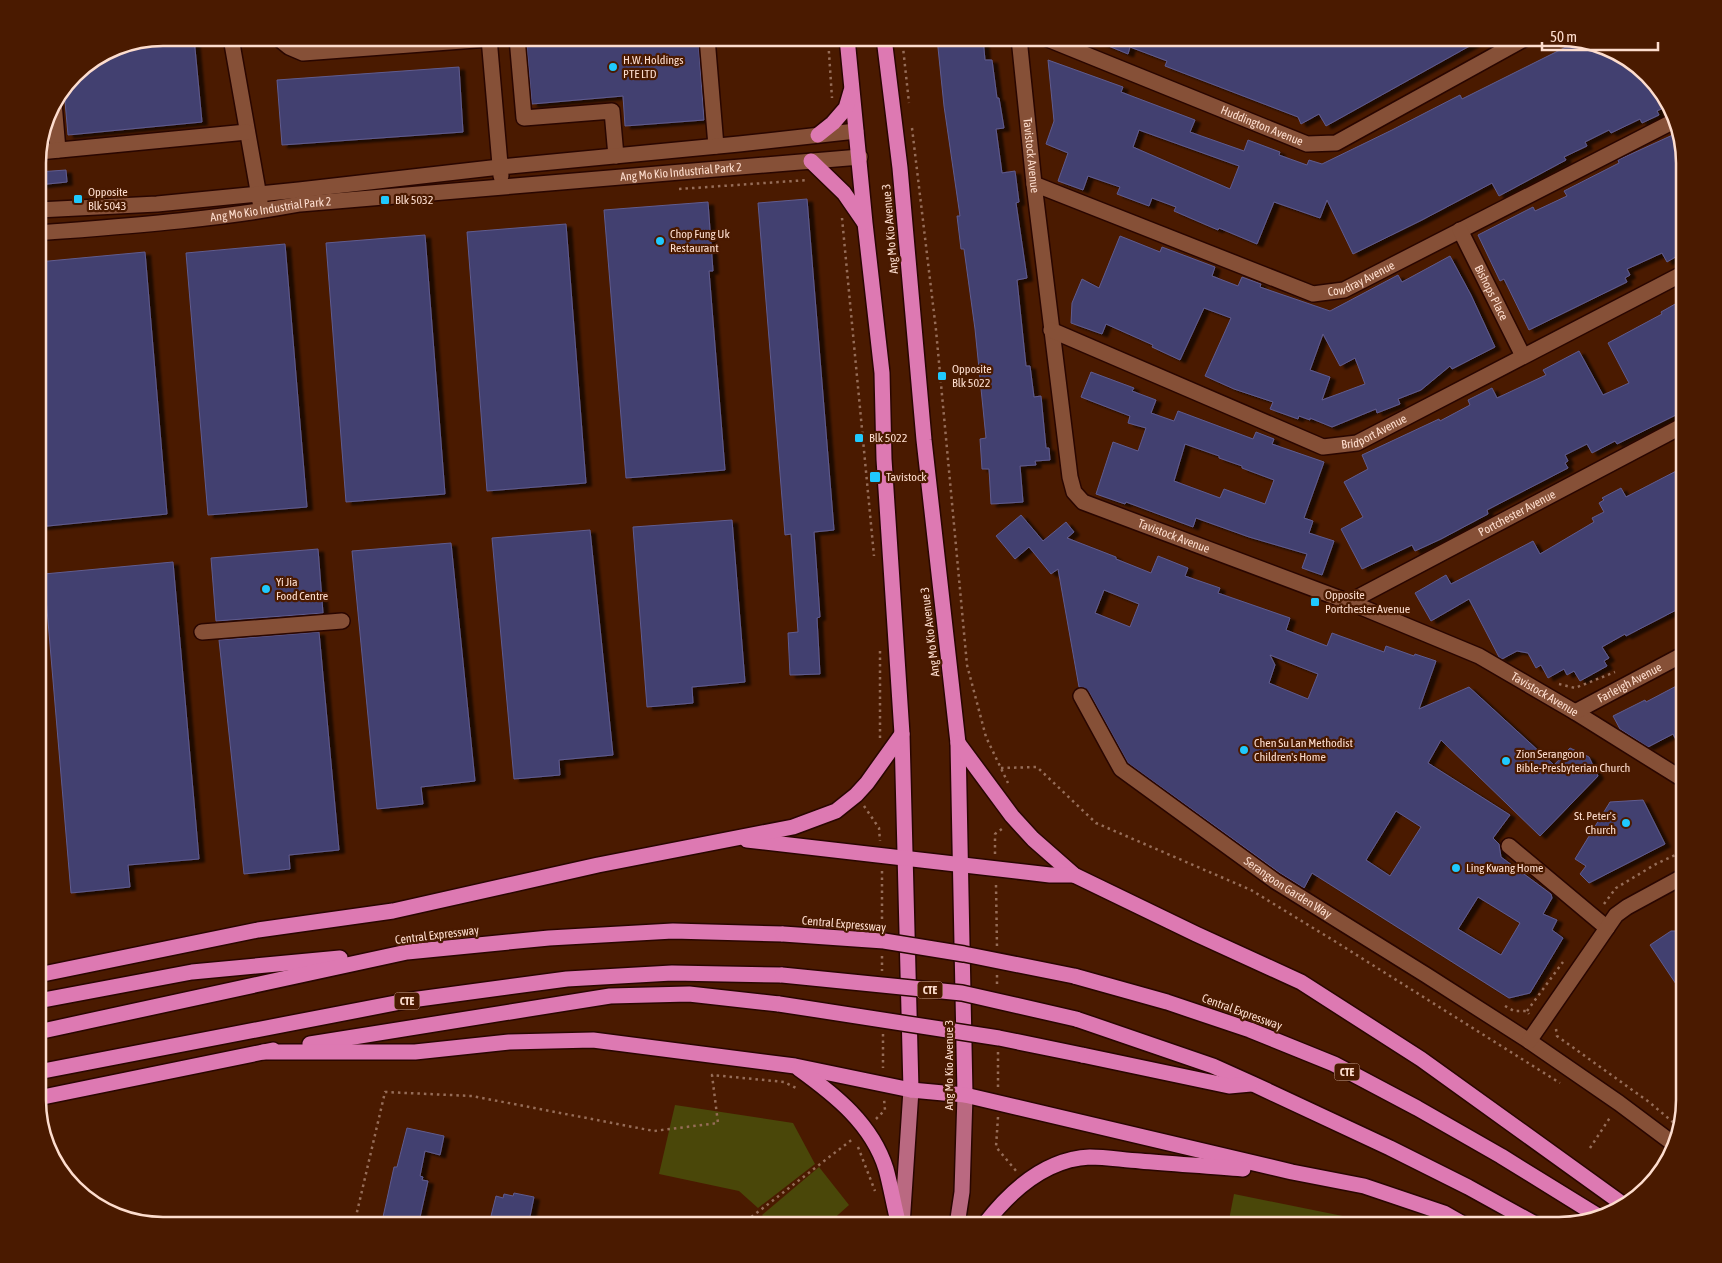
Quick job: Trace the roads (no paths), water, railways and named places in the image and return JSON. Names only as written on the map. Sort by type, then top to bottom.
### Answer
[{"type":"highway","name":"Ang Mo Kio Avenue 3","points":[[848,46],[882,373],[884,459],[902,734],[911,1090]]},
{"type":"highway","name":"Ang Mo Kio Avenue 3","points":[[885,46],[900,168],[924,440],[958,744],[965,1095]]},
{"type":"highway","points":[[818,135],[833,123],[846,108],[852,87]]},
{"type":"highway","points":[[811,161],[844,193],[865,223]]},
{"type":"highway","points":[[47,973],[258,930],[393,911],[598,865],[793,827],[836,811],[856,795],[867,783],[902,734]]},
{"type":"highway","points":[[958,744],[1015,819],[1033,839],[1074,875],[1301,982],[1421,1059],[1618,1201]]},
{"type":"highway","points":[[731,838],[1050,875],[1074,875]]},
{"type":"highway","name":"Central Expressway","points":[[47,1030],[406,952],[549,938],[673,931],[783,934],[884,941],[964,954],[1074,976],[1167,1002],[1250,1030],[1334,1064],[1417,1108],[1502,1156],[1592,1212]]},
{"type":"highway","points":[[47,999],[192,972],[406,952]]},
{"type":"highway","name":"CTE","points":[[47,1070],[411,1000],[558,980],[672,973],[782,975],[962,993],[1076,1019],[1204,1063],[1252,1084],[1468,1186],[1521,1217]]},
{"type":"highway","points":[[47,1096],[263,1052],[610,996],[689,994],[779,1004],[998,1038],[1229,1086],[1252,1084]]},
{"type":"highway","points":[[263,1052],[415,1052],[509,1042],[593,1040],[795,1066],[911,1090],[965,1095],[1292,1172],[1364,1186],[1444,1213],[1450,1217]]},
{"type":"highway","points":[[795,1066],[831,1092],[886,1168],[898,1217]]},
{"type":"highway","points":[[991,1217],[1026,1182],[1060,1162],[1073,1159],[1090,1157],[1292,1172]]},
{"type":"main road","name":"Ang Mo Kio Avenue 3","points":[[901,1217],[911,1090]]},
{"type":"main road","name":"Ang Mo Kio Avenue 3","points":[[958,1217],[962,1192],[965,1095]]},
{"type":"street","points":[[232,46],[261,211]]},
{"type":"street","points":[[288,46],[303,53],[382,46]]},
{"type":"street","points":[[490,46],[502,187]]},
{"type":"street","points":[[518,46],[524,118],[612,111],[616,156]]},
{"type":"street","points":[[707,46],[716,146]]},
{"type":"street","name":"Tavistock Avenue","points":[[1020,46],[1051,330],[1070,477],[1074,492],[1083,502],[1349,602],[1479,656],[1575,712],[1676,775]]},
{"type":"street","name":"Huddington Avenue","points":[[1065,46],[1307,144],[1336,143],[1512,46]]},
{"type":"street","points":[[55,118],[58,150]]},
{"type":"street","name":"Cowdray Avenue","points":[[1034,184],[1313,294],[1344,290],[1669,123]]},
{"type":"street","name":"Ang Mo Kio Industrial Park 2","points":[[47,232],[166,222],[261,211],[300,197],[440,174],[856,131]]},
{"type":"street","points":[[47,151],[210,134],[248,132]]},
{"type":"street","name":"Ang Mo Kio Industrial Park 2","points":[[47,210],[164,203],[258,194],[300,197],[442,192],[860,157]]},
{"type":"street","points":[[440,174],[442,192]]},
{"type":"street","points":[[164,203],[166,222]]},
{"type":"street","name":"Bishops Place","points":[[1460,230],[1523,356]]},
{"type":"street","name":"Bridport Avenue","points":[[1051,330],[1322,447],[1357,443],[1676,277]]},
{"type":"street","name":"Portchester Avenue","points":[[1349,602],[1676,429]]},
{"type":"street","points":[[202,632],[342,621]]},
{"type":"street","name":"Farleigh Avenue","points":[[1575,712],[1676,658]]},
{"type":"street","name":"Serangoon Garden Way","points":[[1081,696],[1121,769],[1275,881],[1529,1041],[1619,1103],[1669,1140]]},
{"type":"street","points":[[1509,846],[1607,928]]},
{"type":"street","points":[[1529,1041],[1616,915],[1676,880]]},
{"type":"place","name":"H.W. Holdings PTE LTD","points":[[613,67]]},
{"type":"place","name":"Opposite Blk 5043","points":[[78,199]]},
{"type":"place","name":"Blk 5032","points":[[385,200]]},
{"type":"place","name":"Chop Fung Uk Restaurant","points":[[660,241]]},
{"type":"place","name":"Opposite Blk 5022","points":[[942,376]]},
{"type":"place","name":"Blk 5022","points":[[859,438]]},
{"type":"place","name":"Tavistock","points":[[875,477]]},
{"type":"place","name":"Yi Jia Food Centre","points":[[266,589]]},
{"type":"place","name":"Opposite Portchester Avenue","points":[[1315,602]]},
{"type":"place","name":"Chen Su Lan Methodist Children's Home","points":[[1244,750]]},
{"type":"place","name":"Zion Serangoon Bible-Presbyterian Church","points":[[1506,761]]},
{"type":"place","name":"St. Peter's Church","points":[[1626,823]]},
{"type":"place","name":"Ling Kwang Home","points":[[1456,868]]}]
